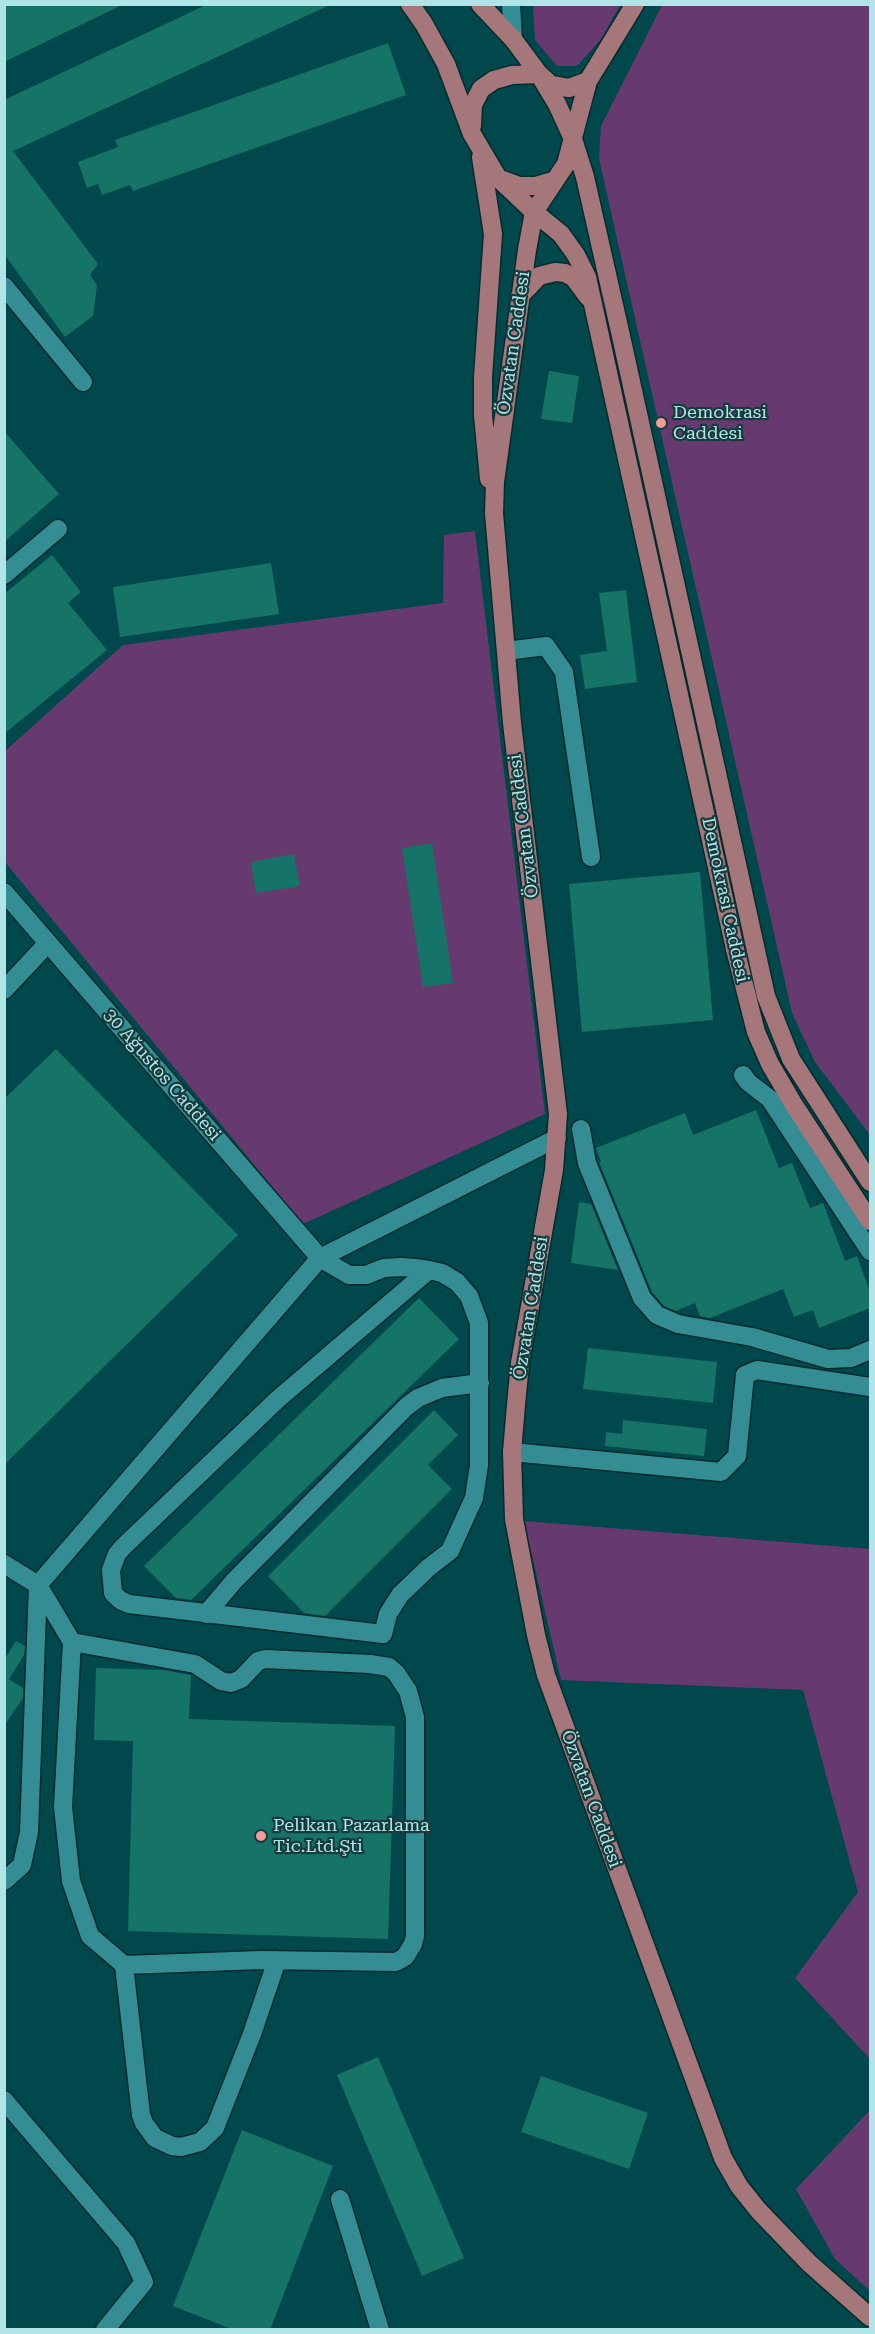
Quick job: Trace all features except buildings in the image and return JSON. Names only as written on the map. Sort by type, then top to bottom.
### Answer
[{"type":"main road","name":"Demokrasi Caddesi","points":[[410,4],[446,64],[476,141],[498,178],[534,212],[554,226],[576,255],[587,277],[735,949],[756,1032],[770,1064],[794,1105],[870,1221]]},
{"type":"main road","name":"Demokrasi Caddesi","points":[[480,4],[513,39],[539,74],[557,104],[573,139],[585,177],[619,324],[766,996],[791,1059],[870,1182]]},
{"type":"main road","points":[[534,212],[552,181],[566,164],[588,81],[635,4]]},
{"type":"main road","points":[[494,513],[483,416],[483,377],[493,234],[476,141],[473,105],[481,89],[494,80],[512,75],[539,74],[551,85],[569,88],[588,81]]},
{"type":"main road","points":[[498,178],[519,186],[536,186],[552,181]]},
{"type":"main road","name":"Özvatan Caddesi","points":[[534,212],[520,296],[495,482],[494,513],[512,723],[555,1087],[557,1138],[548,1208],[520,1363],[512,1452],[514,1519],[546,1675],[723,2158],[739,2186],[758,2210],[808,2263],[870,2317]]},
{"type":"main road","points":[[520,296],[539,276],[555,272],[565,273],[574,278],[592,302]]},
{"type":"street","points":[[511,4],[513,39]]},
{"type":"street","points":[[4,286],[84,382]]},
{"type":"street","points":[[4,575],[58,529]]},
{"type":"street","points":[[506,651],[546,646],[564,672],[591,857]]},
{"type":"street","name":"30 Ağustos Caddesi","points":[[4,892],[320,1258],[349,1275],[366,1275],[384,1268],[401,1267],[442,1273],[457,1282],[473,1303],[479,1323],[479,1465],[474,1498],[450,1551],[428,1568],[394,1604],[388,1614],[382,1635],[206,1614]]},
{"type":"street","points":[[4,990],[48,943]]},
{"type":"street","points":[[743,1075],[748,1082],[770,1099],[870,1251]]},
{"type":"street","points":[[581,1129],[588,1163],[642,1298],[657,1315],[678,1324],[752,1337],[828,1359],[851,1358],[870,1350]]},
{"type":"street","points":[[4,1881],[22,1865],[28,1832],[38,1585],[320,1258],[557,1138]]},
{"type":"street","points":[[429,1270],[278,1399],[117,1554],[110,1579],[113,1593],[120,1600],[129,1604],[206,1614],[234,1581],[406,1407],[418,1398],[442,1388],[480,1383]]},
{"type":"street","points":[[512,1452],[721,1472],[737,1456],[745,1374],[757,1370],[870,1387]]},
{"type":"street","points":[[4,1564],[38,1585],[72,1642],[63,1807],[71,1881],[90,1936],[124,1965],[275,1960],[396,1962],[405,1957],[413,1944],[415,1717],[410,1697],[401,1680],[389,1667],[266,1659],[258,1661],[242,1679],[231,1683],[210,1675],[195,1664],[72,1642]]},
{"type":"street","points":[[124,1965],[141,2115],[155,2138],[172,2146],[182,2147],[200,2142],[214,2128],[252,2034],[275,1960]]},
{"type":"street","points":[[5,2101],[126,2243],[144,2282],[105,2330]]},
{"type":"street","points":[[340,2199],[380,2330]]},
{"type":"shaded area","points":[[533,4],[620,5],[602,38],[577,66],[557,66],[535,40]]},
{"type":"shaded area","points":[[662,5],[870,5],[870,1135],[815,1062],[792,1013],[599,159],[601,126]]},
{"type":"shaded area","points":[[475,531],[545,1114],[303,1224],[5,862],[4,752],[123,645],[443,603],[444,535]]},
{"type":"shaded area","points":[[524,1521],[870,1549],[870,2059],[795,1978],[858,1892],[803,1690],[561,1680]]},
{"type":"shaded area","points":[[870,2110],[870,2291],[835,2259],[796,2189]]},
{"type":"place","name":"Demokrasi Caddesi","points":[[661,423]]},
{"type":"place","name":"Pelikan Pazarlama Tic.Ltd.Şti","points":[[261,1836]]}]
